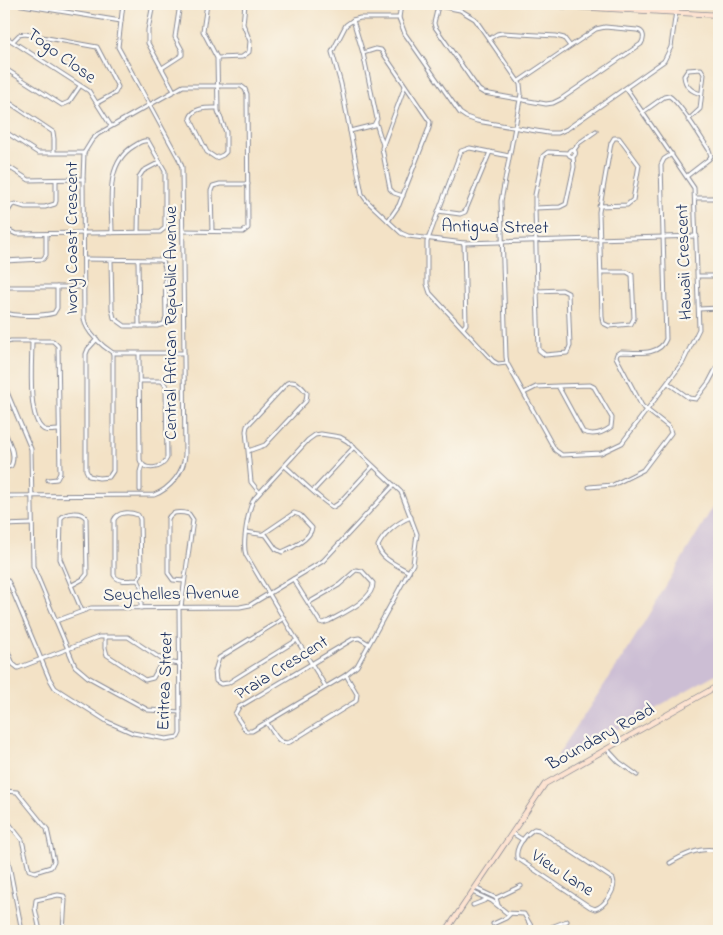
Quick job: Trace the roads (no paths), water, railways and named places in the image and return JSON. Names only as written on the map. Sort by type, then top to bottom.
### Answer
[{"type":"street","points":[[16,4],[120,21]]},
{"type":"street","name":"Central African Republic Avenue","points":[[4,496],[157,494],[164,490],[181,471],[185,461],[181,163],[118,47],[123,4]]},
{"type":"street","points":[[153,4],[148,40],[174,91]]},
{"type":"street","points":[[162,68],[182,55],[182,50],[176,37],[180,4]]},
{"type":"street","points":[[207,4],[203,31],[217,58],[217,108],[219,117],[226,130],[224,154],[216,158],[207,152],[190,118],[192,114],[199,110],[217,108]]},
{"type":"street","points":[[217,58],[242,57],[249,52],[250,41],[243,24],[245,4]]},
{"type":"street","points":[[401,4],[399,18],[405,34],[460,113],[477,121],[544,133],[560,132],[573,125],[659,66],[667,57],[671,46],[677,4]]},
{"type":"street","points":[[428,4],[438,6],[458,10],[478,22],[519,81],[600,27],[639,30],[644,36],[640,44],[556,102],[549,104],[484,93],[479,90],[435,27],[434,21],[438,6]]},
{"type":"street","points":[[524,4],[605,6],[719,15]]},
{"type":"street","points":[[383,145],[376,122],[363,53],[352,20],[360,18],[399,18]]},
{"type":"street","name":"Antigua Street","points":[[352,20],[346,25],[332,52],[362,194],[367,201],[403,234],[464,243],[697,236]]},
{"type":"street","points":[[489,39],[502,33],[556,36],[564,38],[570,46]]},
{"type":"street","name":"Togo Close","points":[[97,102],[115,93],[118,88],[97,47],[21,34],[14,41],[89,91],[111,126]]},
{"type":"street","points":[[4,36],[14,41]]},
{"type":"street","points":[[363,53],[376,49],[381,50],[429,119],[430,124],[403,196],[397,209],[388,221]]},
{"type":"street","points":[[4,68],[62,105],[70,102],[80,86]]},
{"type":"street","points":[[688,120],[699,110],[702,94],[704,72],[701,69],[690,69],[685,73],[685,81],[692,91],[702,94]]},
{"type":"street","name":"Hawaii Crescent","points":[[519,81],[521,90],[501,198],[506,356],[555,450],[562,455],[595,454],[607,451],[624,442],[684,360],[699,325],[694,186],[626,88]]},
{"type":"street","name":"Ivory Coast Crescent","points":[[113,353],[96,339],[85,324],[84,153],[94,138],[111,126],[187,85],[241,86],[247,92],[249,224],[247,230],[243,232],[212,231]]},
{"type":"street","points":[[403,196],[392,191],[389,187],[382,151],[406,86]]},
{"type":"street","points":[[642,112],[664,97],[669,96],[674,99],[709,150],[711,156],[686,176]]},
{"type":"street","points":[[4,99],[53,132],[54,152]]},
{"type":"street","points":[[350,131],[370,126],[376,122]]},
{"type":"street","points":[[4,131],[35,152],[84,153]]},
{"type":"street","points":[[568,153],[596,131]]},
{"type":"street","points":[[599,206],[627,205],[633,200],[639,165],[619,138],[614,138],[611,143],[599,206],[599,239],[603,323],[609,326],[631,324],[634,318],[631,274],[627,272],[601,272]]},
{"type":"street","points":[[4,228],[16,234],[84,234],[160,232],[165,228],[165,171],[148,141],[142,140],[124,154],[112,176],[112,233]]},
{"type":"street","points":[[508,363],[495,363],[429,292],[427,243],[461,150],[470,148],[509,156]]},
{"type":"street","points":[[535,208],[560,207],[566,204],[574,167],[574,156],[576,154],[574,150]]},
{"type":"street","points":[[438,211],[460,214],[465,212],[490,152]]},
{"type":"street","points":[[537,291],[562,290],[568,293],[570,348],[567,353],[545,355],[539,350],[535,242],[535,195],[544,155],[548,152],[568,153],[570,156],[574,156]]},
{"type":"street","points":[[589,487],[615,485],[643,470],[669,437],[671,431],[669,427],[641,404],[616,357],[620,352],[655,351],[666,341],[662,164],[672,154]]},
{"type":"street","points":[[138,232],[139,176],[160,162]]},
{"type":"street","points":[[4,164],[29,180],[83,179]]},
{"type":"street","points":[[4,218],[12,205],[45,207],[54,204],[56,200],[56,180]]},
{"type":"street","points":[[183,231],[212,231],[211,189],[213,186],[220,184],[248,184]]},
{"type":"street","points":[[695,198],[712,198],[719,195]]},
{"type":"street","points":[[4,261],[43,260],[46,253],[46,234]]},
{"type":"street","points":[[463,328],[466,325],[464,243]]},
{"type":"street","points":[[85,259],[160,260],[164,263],[166,319],[163,325],[123,325],[114,318],[112,309],[111,260]]},
{"type":"street","points":[[138,260],[139,326]]},
{"type":"street","points":[[698,276],[719,276]]},
{"type":"street","points":[[4,287],[84,287]]},
{"type":"street","points":[[4,312],[11,314],[48,314],[54,312],[57,308],[57,287]]},
{"type":"street","points":[[699,309],[719,308]]},
{"type":"street","points":[[96,339],[88,348],[86,354],[86,470],[92,478],[109,477],[113,472],[113,353],[184,353]]},
{"type":"street","points":[[4,343],[11,341],[53,341],[58,346],[60,473],[57,479],[48,480]]},
{"type":"street","points":[[32,341],[32,408],[42,428],[46,430],[59,430]]},
{"type":"street","points":[[139,354],[140,460],[142,465],[140,490]]},
{"type":"street","points":[[668,382],[690,398],[696,399],[710,382],[719,363]]},
{"type":"street","points":[[140,381],[162,381],[166,388],[166,461],[160,467],[142,465]]},
{"type":"street","points":[[248,451],[265,445],[306,401],[307,393],[296,382],[287,382],[246,427],[248,451],[251,482],[259,492]]},
{"type":"street","points":[[4,385],[31,449],[33,566],[79,671],[130,701],[152,711],[180,712]]},
{"type":"street","points":[[524,393],[538,387],[558,386],[590,385],[594,387],[612,418],[611,426],[599,433],[588,434],[583,432],[558,386]]},
{"type":"street","points":[[4,430],[12,450],[13,460],[12,466],[4,468]]},
{"type":"street","points":[[326,687],[245,553],[244,546],[252,503],[259,492],[310,438],[317,434],[340,436],[402,493],[417,538],[414,560],[409,572],[356,668],[346,676],[267,723],[280,742],[284,744],[290,742],[356,701],[357,694],[346,676]]},
{"type":"street","points":[[314,490],[354,447]]},
{"type":"street","points":[[285,466],[314,490],[328,506],[335,506],[374,466]]},
{"type":"street","name":"Seychelles Avenue","points":[[56,621],[91,608],[243,607],[254,603],[326,558],[394,485]]},
{"type":"street","points":[[138,580],[120,580],[114,575],[114,520],[121,513],[136,514],[140,519],[141,573],[138,580],[141,586],[142,608]]},
{"type":"street","name":"Eritrea Street","points":[[42,659],[55,688],[108,722],[133,733],[166,739],[177,738],[180,733],[180,608],[184,581],[192,518],[189,514],[174,513],[168,519],[168,573],[172,579],[184,581]]},
{"type":"street","points":[[246,532],[264,534],[276,549],[282,552],[306,538],[312,528],[300,515],[294,513],[264,534]]},
{"type":"street","points":[[72,585],[83,579],[87,574],[86,518],[82,514],[64,514],[60,520],[60,558],[82,611]]},
{"type":"street","points":[[409,572],[379,552],[378,546],[381,540],[399,522],[411,517]]},
{"type":"street","points":[[4,549],[5,525],[32,524]]},
{"type":"street","points":[[293,579],[308,603],[320,622],[326,623],[361,602],[372,590],[372,582],[362,572],[356,570],[339,585],[308,603]]},
{"type":"street","points":[[4,579],[10,585],[42,659]]},
{"type":"street","points":[[284,618],[219,658],[216,664],[216,681],[221,684],[228,683],[297,640]]},
{"type":"street","points":[[4,642],[13,664],[18,668],[95,637],[128,637],[171,664],[180,664]]},
{"type":"street","points":[[104,637],[104,648],[107,655],[145,680],[153,678],[164,660]]},
{"type":"street","name":"Praia Crescent","points":[[267,723],[249,732],[244,729],[236,717],[236,710],[354,638],[361,639],[369,644]]},
{"type":"street","name":"Boundary Road","points":[[446,931],[545,784],[719,685]]},
{"type":"street","points":[[607,748],[619,762],[637,775]]},
{"type":"street","points":[[4,791],[17,792],[46,827],[54,860],[51,867],[36,872],[30,870],[21,838],[4,818]]},
{"type":"street","name":"View Lane","points":[[533,830],[539,830],[613,879],[614,886],[610,898],[595,909],[517,858],[517,852],[523,840],[533,830]]},
{"type":"street","name":"View Lane","points":[[512,833],[523,840]]},
{"type":"street","points":[[4,847],[22,931]]},
{"type":"street","points":[[670,863],[686,855],[704,850],[719,851]]},
{"type":"street","points":[[474,890],[496,898],[521,886]]},
{"type":"street","points":[[474,890],[487,900],[499,905]]},
{"type":"street","points":[[40,931],[36,902],[38,899],[61,895],[65,900],[63,931]]},
{"type":"street","points":[[473,905],[487,900],[490,896]]},
{"type":"street","points":[[496,898],[499,905],[506,912],[510,914],[524,914],[534,931]]},
{"type":"street","points":[[493,924],[510,914]]},
{"type":"street","points":[[541,931],[568,921]]}]
